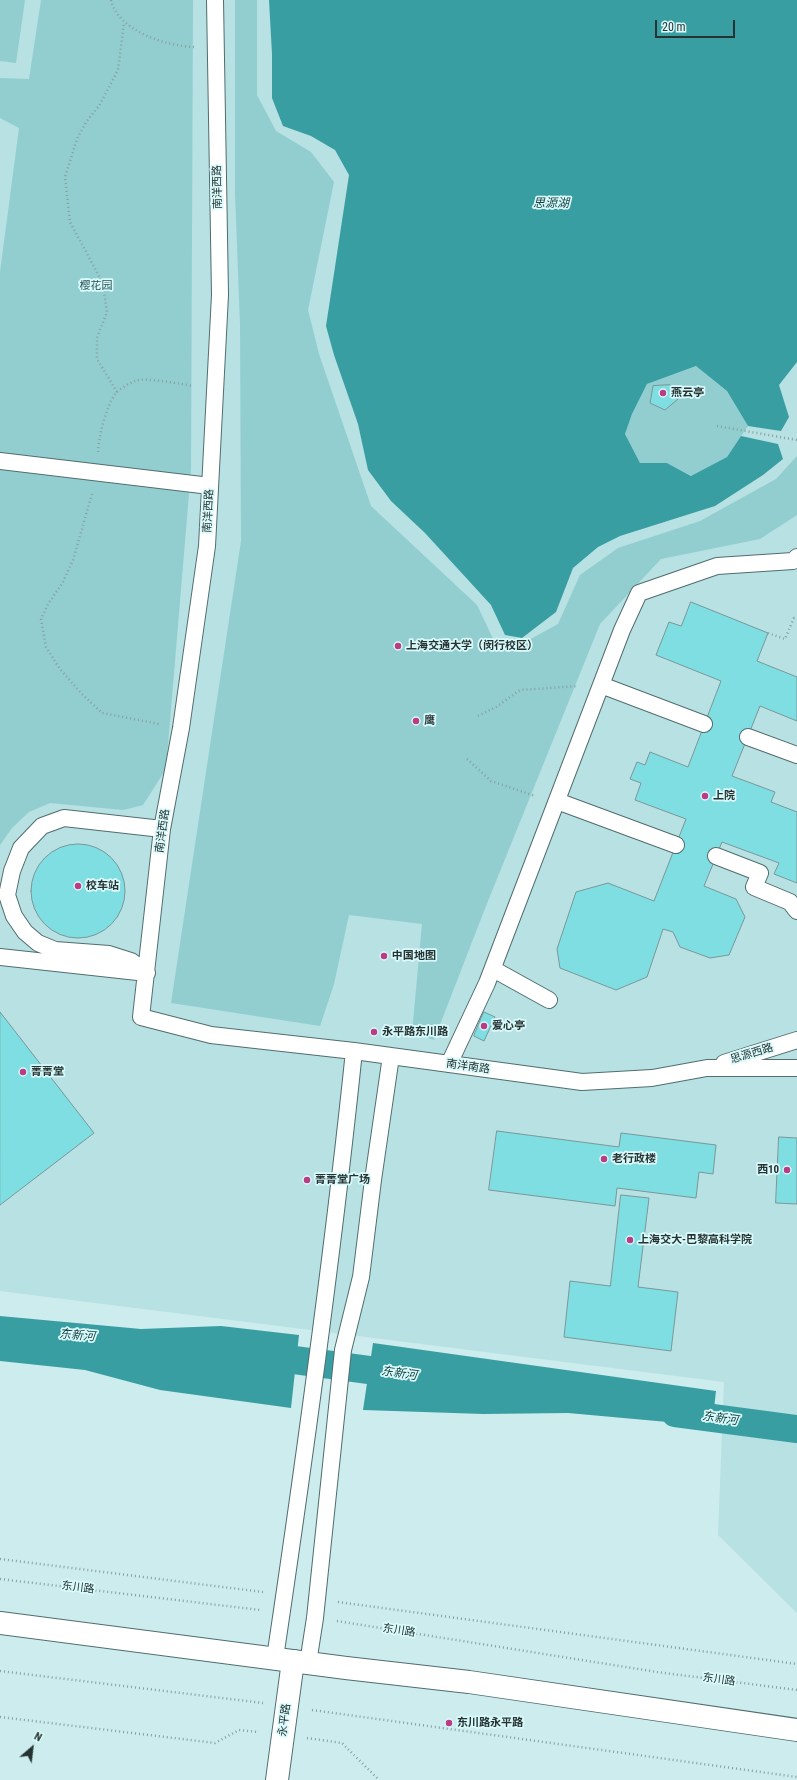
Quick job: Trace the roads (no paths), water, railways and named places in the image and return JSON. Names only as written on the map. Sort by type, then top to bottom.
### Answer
[{"type":"main road","points":[[0,1623],[292,1661],[469,1682],[797,1730]]},
{"type":"main road","name":"永平路","points":[[278,1780],[292,1661]]},
{"type":"lane","name":"南洋西路","points":[[141,1017],[162,829],[181,728],[207,546],[220,295],[215,0]]},
{"type":"lane","points":[[0,461],[210,486]]},
{"type":"lane","points":[[448,1064],[493,969],[622,630],[639,593],[718,566],[793,561],[797,556]]},
{"type":"lane","points":[[601,685],[704,724]]},
{"type":"lane","points":[[748,737],[797,755]]},
{"type":"lane","points":[[557,801],[676,845]]},
{"type":"lane","points":[[147,973],[131,961],[116,956],[55,950],[38,943],[25,932],[14,916],[7,895],[12,871],[21,848],[42,826],[64,818],[162,829]]},
{"type":"lane","points":[[716,856],[760,873],[754,887],[790,902],[797,911]]},
{"type":"lane","points":[[0,957],[147,973]]},
{"type":"lane","points":[[493,969],[549,1000]]},
{"type":"lane","name":"南洋南路","points":[[141,1017],[211,1035],[354,1051],[582,1082],[652,1078],[707,1068],[797,1068]]},
{"type":"lane","name":"思源西路","points":[[707,1068],[797,1040]]},
{"type":"lane","points":[[292,1661],[281,1613],[341,1176],[354,1051]]},
{"type":"lane","points":[[292,1661],[315,1618],[343,1350],[361,1277],[372,1180],[391,1056]]},
{"type":"water","name":"思源湖","points":[[269,0],[797,0],[797,362],[779,385],[789,417],[781,431],[748,426],[727,391],[696,366],[647,384],[632,414],[625,434],[640,463],[667,463],[691,476],[727,457],[741,436],[778,444],[783,459],[763,475],[715,506],[620,536],[598,547],[573,568],[556,612],[522,638],[505,635],[491,605],[425,533],[391,501],[368,470],[358,424],[334,355],[326,326],[349,175],[335,150],[311,136],[283,126],[272,98],[272,54]]},
{"type":"water","points":[[0,1316],[141,1329],[221,1326],[299,1335],[291,1408],[160,1390],[85,1370],[0,1361]]},
{"type":"water","points":[[373,1343],[716,1391],[712,1426],[568,1413],[483,1414],[363,1410]]},
{"type":"waterway","name":"东新河","points":[[257,1355],[406,1375]]},
{"type":"waterway","name":"东新河","points":[[675,1413],[797,1429]]},
{"type":"place","name":"燕云亭","points":[[663,393]]},
{"type":"place","name":"上海交通大学（闵行校区）","points":[[398,646]]},
{"type":"place","name":"鹰","points":[[416,721]]},
{"type":"place","name":"上院","points":[[705,796]]},
{"type":"place","name":"校车站","points":[[78,886]]},
{"type":"place","name":"中国地图","points":[[384,956]]},
{"type":"place","name":"爱心亭","points":[[484,1026]]},
{"type":"place","name":"永平路东川路","points":[[374,1032]]},
{"type":"place","name":"菁菁堂","points":[[23,1072]]},
{"type":"place","name":"老行政楼","points":[[604,1159]]},
{"type":"place","name":"西10","points":[[787,1170]]},
{"type":"place","name":"菁菁堂广场","points":[[307,1180]]},
{"type":"place","name":"上海交大-巴黎高科学院","points":[[630,1240]]},
{"type":"place","name":"东川路永平路","points":[[449,1723]]},
{"type":"park label","name":"樱花园","points":[[96,286]]}]
